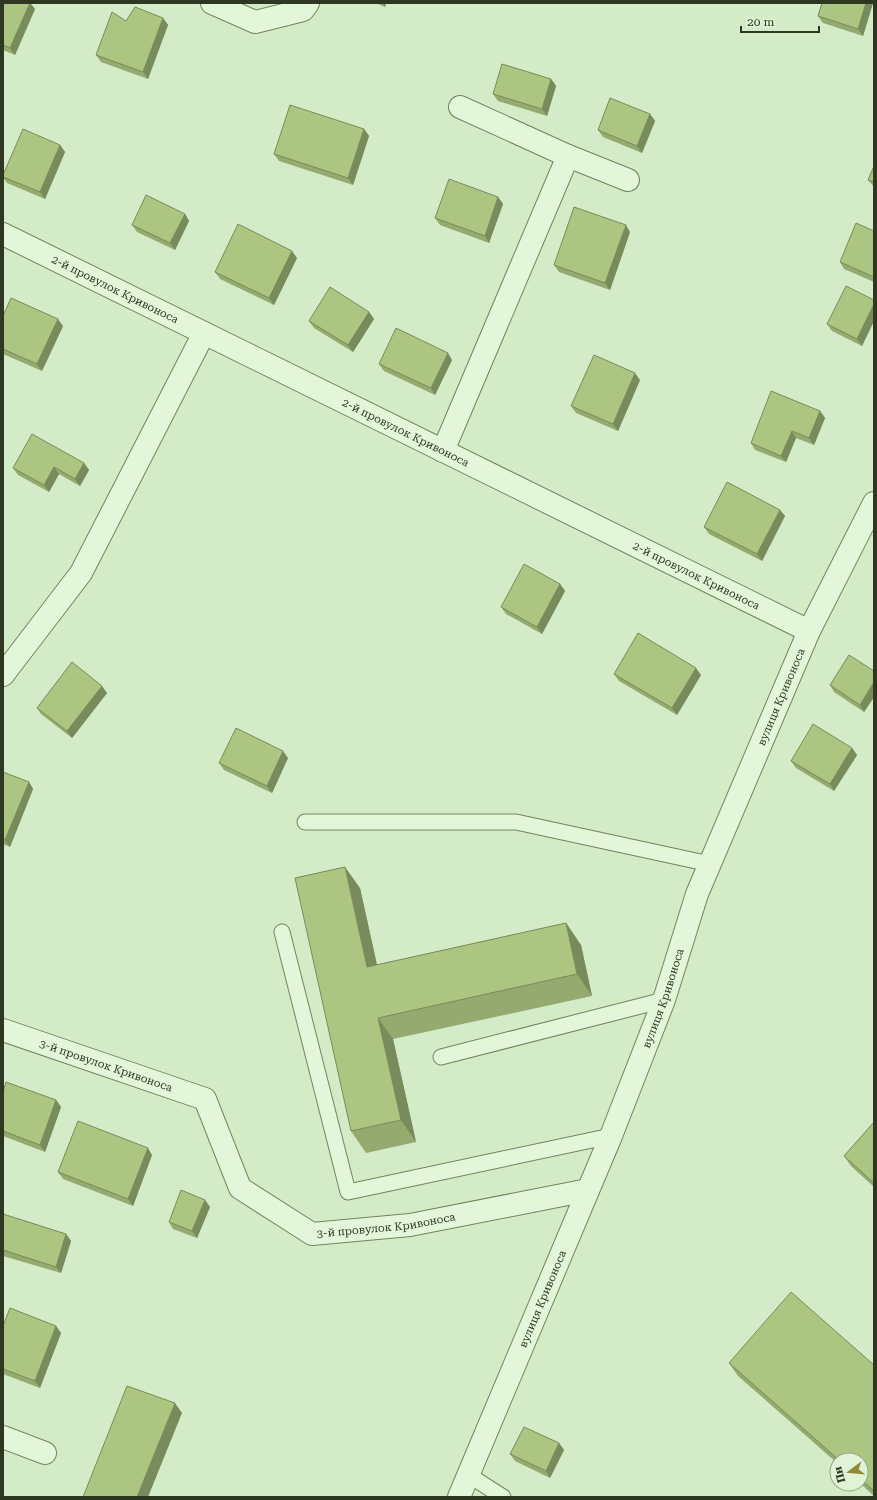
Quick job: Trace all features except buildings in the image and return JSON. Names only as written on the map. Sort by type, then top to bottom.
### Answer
[{"type":"street","points":[[212,3],[255,22],[303,10],[308,3]]},
{"type":"street","points":[[460,107],[568,156],[628,180]]},
{"type":"street","points":[[443,451],[568,156]]},
{"type":"street","name":"2-й провулок Кривоноса","points":[[3,234],[809,631]]},
{"type":"street","points":[[3,675],[80,573],[204,333]]},
{"type":"street","name":"вулиця Кривоноса","points":[[459,1497],[467,1474],[611,1136],[664,1000],[698,894],[710,864],[809,631],[874,503]]},
{"type":"street","name":"3-й провулок Кривоноса","points":[[3,1030],[204,1099],[240,1188],[312,1234],[410,1225],[588,1190]]},
{"type":"street","points":[[3,1437],[45,1453]]},
{"type":"lane","points":[[305,822],[516,822],[710,864]]},
{"type":"lane","points":[[282,932],[348,1192],[611,1136]]},
{"type":"lane","points":[[441,1057],[664,1000]]},
{"type":"lane","points":[[467,1474],[503,1497]]}]
